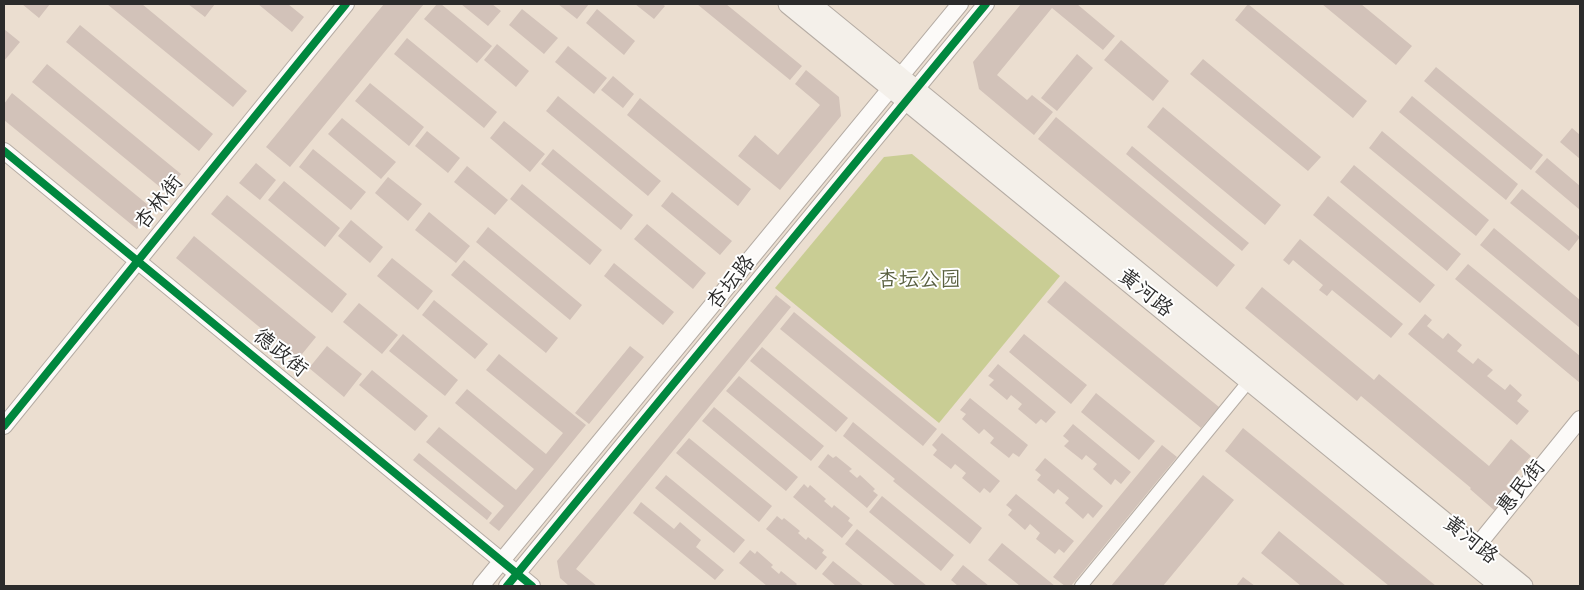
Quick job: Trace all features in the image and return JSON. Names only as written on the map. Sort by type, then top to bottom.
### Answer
[{"type":"main road","name":"黄河路","points":[[788,4],[911,95],[1471,553],[1500,586]]},
{"type":"main road","name":"黄河路","points":[[811,4],[895,82]]},
{"type":"main road","name":"黄河路","points":[[911,95],[1249,381],[1471,553],[1523,586]]},
{"type":"street","name":"杏林街","points":[[4,426],[346,4]]},
{"type":"street","name":"杏坛路","points":[[481,586],[960,4]]},
{"type":"street","name":"杏坛路","points":[[512,580],[986,4]]},
{"type":"street","name":"德政街","points":[[4,151],[501,561],[512,580],[532,586]]},
{"type":"street","points":[[1081,586],[1249,381]]},
{"type":"street","name":"惠民街","points":[[1471,553],[1580,419]]},
{"type":"green space","name":"杏坛公园","points":[[912,154],[1060,276],[939,423],[775,288],[884,157]]},
{"type":"building","points":[[22,4],[50,4],[39,18]]},
{"type":"building","points":[[107,4],[142,4],[247,91],[233,107]]},
{"type":"building","points":[[188,4],[215,4],[205,17]]},
{"type":"building","points":[[258,4],[288,4],[304,17],[292,32]]},
{"type":"building","points":[[384,4],[424,4],[290,167],[266,147]]},
{"type":"building","points":[[437,4],[441,4],[492,46],[477,63],[424,19]]},
{"type":"building","points":[[461,4],[492,4],[501,11],[488,26]]},
{"type":"building","points":[[558,4],[589,4],[577,19]]},
{"type":"building","points":[[635,4],[662,4],[665,6],[654,19]]},
{"type":"building","points":[[697,4],[726,4],[802,66],[790,80]]},
{"type":"building","points":[[1021,4],[1077,4],[1115,36],[1103,50],[1052,8],[997,75],[1027,100],[1032,95],[1053,112],[1034,135],[979,89],[973,62]]},
{"type":"building","points":[[1248,4],[1367,101],[1353,118],[1235,20]]},
{"type":"building","points":[[1322,4],[1361,4],[1412,46],[1396,65]]},
{"type":"building","points":[[522,9],[558,38],[544,54],[509,25]]},
{"type":"building","points":[[597,9],[635,41],[624,55],[586,23]]},
{"type":"building","points":[[80,25],[213,134],[199,151],[66,42]]},
{"type":"building","points":[[4,29],[20,42],[4,61]]},
{"type":"building","points":[[407,38],[497,112],[484,128],[394,54]]},
{"type":"building","points":[[1121,40],[1169,81],[1153,101],[1104,60]]},
{"type":"building","points":[[497,44],[529,71],[516,87],[484,60]]},
{"type":"building","points":[[568,46],[607,78],[594,94],[555,62]]},
{"type":"building","points":[[1077,54],[1093,68],[1057,111],[1041,98]]},
{"type":"building","points":[[1203,59],[1321,157],[1308,171],[1190,74]]},
{"type":"building","points":[[47,64],[181,174],[166,192],[32,82]]},
{"type":"building","points":[[1436,67],[1543,155],[1531,170],[1424,81]]},
{"type":"building","points":[[806,70],[839,97],[841,116],[780,190],[738,156],[755,135],[778,155],[820,105],[795,84]]},
{"type":"building","points":[[613,76],[634,94],[623,108],[601,90]]},
{"type":"building","points":[[370,83],[424,127],[409,146],[355,101]]},
{"type":"building","points":[[12,93],[153,209],[137,229],[4,120],[4,104]]},
{"type":"building","points":[[558,96],[661,181],[648,196],[546,111]]},
{"type":"building","points":[[1412,96],[1518,184],[1506,200],[1399,112]]},
{"type":"building","points":[[640,98],[751,189],[738,206],[627,115]]},
{"type":"building","points":[[1163,107],[1281,205],[1265,225],[1147,127]]},
{"type":"building","points":[[1056,117],[1235,265],[1217,287],[1038,139]]},
{"type":"building","points":[[342,118],[396,162],[381,179],[328,134]]},
{"type":"building","points":[[504,121],[545,154],[530,172],[490,138]]},
{"type":"building","points":[[1572,128],[1580,135],[1580,159],[1560,142]]},
{"type":"building","points":[[427,131],[460,158],[448,173],[415,146]]},
{"type":"building","points":[[1382,131],[1489,220],[1476,236],[1369,148]]},
{"type":"building","points":[[1132,146],[1249,243],[1242,251],[1126,154]]},
{"type":"building","points":[[313,149],[366,192],[351,210],[299,167]]},
{"type":"building","points":[[553,149],[633,215],[621,230],[541,164]]},
{"type":"building","points":[[1547,158],[1580,186],[1580,210],[1535,172]]},
{"type":"building","points":[[256,163],[276,180],[260,200],[239,183]]},
{"type":"building","points":[[1354,165],[1461,254],[1447,271],[1340,182]]},
{"type":"building","points":[[467,166],[508,200],[495,215],[454,182]]},
{"type":"building","points":[[388,177],[422,204],[408,221],[375,193]]},
{"type":"building","points":[[284,181],[340,228],[325,247],[268,200]]},
{"type":"building","points":[[522,184],[602,250],[590,265],[510,199]]},
{"type":"building","points":[[1522,189],[1580,237],[1569,251],[1510,203]]},
{"type":"building","points":[[672,192],[732,241],[720,255],[661,206]]},
{"type":"building","points":[[227,195],[347,294],[332,313],[211,214]]},
{"type":"building","points":[[1328,196],[1435,285],[1420,303],[1313,215]]},
{"type":"building","points":[[429,212],[470,246],[456,263],[415,230]]},
{"type":"building","points":[[351,220],[383,247],[370,263],[338,236]]},
{"type":"building","points":[[647,224],[706,273],[693,289],[634,239]]},
{"type":"building","points":[[488,227],[582,305],[570,320],[476,242]]},
{"type":"building","points":[[1494,228],[1580,300],[1580,328],[1480,245]]},
{"type":"building","points":[[194,236],[316,337],[298,359],[176,258]]},
{"type":"building","points":[[1300,239],[1403,324],[1391,338],[1332,290],[1327,296],[1319,290],[1323,285],[1293,260],[1289,265],[1283,260]]},
{"type":"building","points":[[392,258],[433,291],[418,310],[377,276]]},
{"type":"building","points":[[464,260],[558,338],[546,353],[451,275]]},
{"type":"building","points":[[614,263],[674,312],[663,325],[604,276]]},
{"type":"building","points":[[1468,264],[1580,356],[1580,383],[1455,279]]},
{"type":"building","points":[[1065,281],[1219,407],[1201,428],[1047,302]]},
{"type":"building","points":[[1262,287],[1374,380],[1379,374],[1489,466],[1511,439],[1531,456],[1506,486],[1511,491],[1495,511],[1471,488],[1361,396],[1357,401],[1245,308]]},
{"type":"building","points":[[776,295],[791,307],[576,569],[597,586],[569,586],[560,578],[557,561]]},
{"type":"building","points":[[434,300],[488,344],[475,359],[422,315]]},
{"type":"building","points":[[359,303],[398,335],[382,354],[343,322]]},
{"type":"building","points":[[794,312],[937,429],[923,446],[780,329]]},
{"type":"building","points":[[1425,314],[1432,320],[1427,326],[1443,339],[1448,333],[1462,345],[1457,351],[1473,364],[1478,358],[1493,370],[1487,376],[1505,390],[1510,384],[1522,395],[1517,401],[1529,411],[1517,425],[1408,334]]},
{"type":"building","points":[[403,334],[458,380],[445,396],[389,351]]},
{"type":"building","points":[[1024,334],[1087,385],[1071,404],[1009,352]]},
{"type":"building","points":[[327,346],[362,374],[344,397],[309,368]]},
{"type":"building","points":[[630,346],[644,357],[589,424],[575,413]]},
{"type":"building","points":[[762,347],[848,418],[836,432],[750,361]]},
{"type":"building","points":[[499,354],[586,425],[499,531],[489,523],[504,506],[426,442],[439,427],[516,490],[534,469],[455,403],[467,389],[546,454],[563,433],[486,370]]},
{"type":"building","points":[[998,364],[1056,412],[1046,423],[1041,419],[1036,424],[1018,409],[1022,404],[1011,395],[1007,400],[989,385],[994,380],[988,376]]},
{"type":"building","points":[[372,370],[428,416],[415,431],[359,385]]},
{"type":"building","points":[[739,376],[824,446],[811,461],[726,391]]},
{"type":"building","points":[[1096,393],[1155,441],[1139,460],[1081,412]]},
{"type":"building","points":[[970,398],[1028,445],[1019,457],[1013,453],[1009,458],[990,443],[994,438],[984,429],[979,434],[962,419],[966,414],[960,410]]},
{"type":"building","points":[[714,407],[798,477],[786,491],[702,421]]},
{"type":"building","points":[[853,422],[982,528],[970,544],[893,481],[895,479],[843,436]]},
{"type":"building","points":[[1073,424],[1131,472],[1121,484],[1115,479],[1111,485],[1093,469],[1097,464],[1086,455],[1082,460],[1064,446],[1069,441],[1063,436]]},
{"type":"building","points":[[1243,428],[1436,586],[1389,586],[1225,451]]},
{"type":"building","points":[[942,433],[1000,481],[990,493],[984,488],[980,493],[962,478],[966,473],[955,464],[951,469],[933,455],[937,450],[932,445]]},
{"type":"building","points":[[689,438],[772,506],[759,522],[676,453]]},
{"type":"building","points":[[1162,445],[1177,457],[1071,586],[1065,586],[1053,577]]},
{"type":"building","points":[[419,453],[492,513],[487,520],[413,460]]},
{"type":"building","points":[[828,454],[833,458],[836,456],[852,469],[849,471],[857,478],[860,475],[875,489],[873,491],[878,495],[867,508],[818,467]]},
{"type":"building","points":[[1045,458],[1103,506],[1093,518],[1088,513],[1083,519],[1065,503],[1069,498],[1058,489],[1054,494],[1037,480],[1041,475],[1035,470]]},
{"type":"building","points":[[666,475],[745,540],[734,553],[655,488]]},
{"type":"building","points":[[1203,475],[1234,500],[1163,586],[1111,586]]},
{"type":"building","points":[[804,484],[808,488],[810,485],[826,499],[824,501],[832,508],[834,505],[850,518],[848,521],[853,525],[842,538],[793,497]]},
{"type":"building","points":[[1016,494],[1074,541],[1064,553],[1059,549],[1055,554],[1036,539],[1040,533],[1030,524],[1025,530],[1008,515],[1012,510],[1006,505]]},
{"type":"building","points":[[882,496],[954,555],[941,571],[869,512]]},
{"type":"building","points":[[641,502],[674,529],[680,522],[701,540],[696,547],[724,570],[715,580],[633,513]]},
{"type":"building","points":[[777,516],[782,520],[784,518],[800,531],[798,533],[806,540],[808,537],[824,550],[822,553],[827,557],[816,570],[766,529]]},
{"type":"building","points":[[857,529],[927,586],[896,586],[845,544]]},
{"type":"building","points":[[1279,531],[1346,586],[1301,586],[1261,553]]},
{"type":"building","points":[[1002,543],[1055,586],[1020,586],[988,560]]},
{"type":"building","points":[[750,550],[755,554],[757,551],[773,565],[771,567],[779,574],[781,571],[797,584],[795,586],[767,586],[739,563]]},
{"type":"building","points":[[833,561],[864,586],[836,586],[822,574]]},
{"type":"building","points":[[963,565],[989,586],[958,586],[951,580]]},
{"type":"building","points":[[1243,577],[1255,586],[1236,586]]},
{"type":"cycle path","points":[[4,426],[346,4]]},
{"type":"cycle path","points":[[507,586],[986,4]]},
{"type":"cycle path","points":[[4,151],[532,586]]}]
